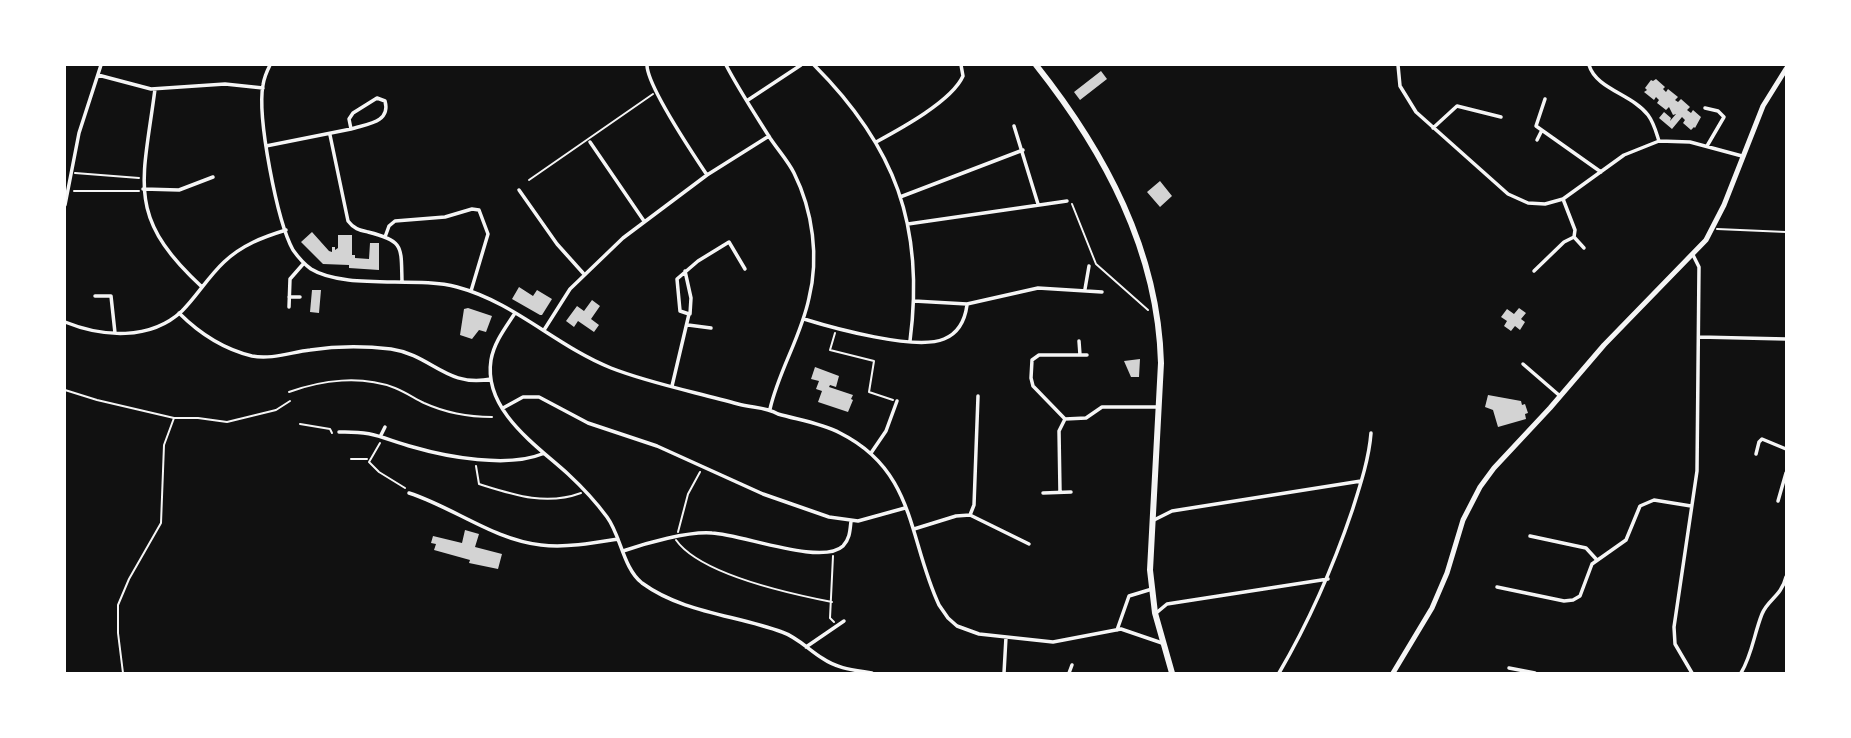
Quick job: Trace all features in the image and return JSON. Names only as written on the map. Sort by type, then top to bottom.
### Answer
[{"type":"main road","points":[[1037,65],[1068,106],[1127,211],[1142,250],[1157,314],[1161,363],[1152,521],[1152,589],[1155,614],[1172,673]]},
{"type":"main road","points":[[1393,673],[1432,608],[1447,573],[1463,520],[1476,493],[1494,468],[1637,308],[1693,255],[1713,228],[1768,96],[1784,77],[1786,69]]},
{"type":"street","points":[[65,202],[79,133],[101,65]]},
{"type":"street","points":[[270,65],[263,88],[266,146],[277,201],[293,249],[304,263],[319,273],[332,278],[449,285],[471,291],[515,313],[602,364],[738,404],[770,409],[778,414],[835,430],[871,453],[893,477],[914,529],[934,594],[947,618],[967,631],[1053,642],[1117,630],[1130,631],[1164,644]]},
{"type":"street","points":[[647,65],[647,71],[657,91],[707,175]]},
{"type":"street","points":[[726,65],[796,177],[812,230],[812,276],[804,319],[781,371],[770,409]]},
{"type":"street","points":[[748,100],[801,65]]},
{"type":"street","points":[[814,65],[856,110],[887,161],[900,197],[908,224],[913,262],[914,301],[910,341]]},
{"type":"street","points":[[876,142],[919,117],[955,88],[963,76],[961,65]]},
{"type":"street","points":[[1398,65],[1400,86],[1416,112],[1513,197],[1528,203],[1540,204],[1563,199],[1624,155],[1659,141],[1681,141],[1742,156]]},
{"type":"street","points":[[1588,65],[1600,82],[1621,92],[1643,109],[1653,122],[1659,141]]},
{"type":"street","points":[[98,75],[155,89],[225,84],[263,88]]},
{"type":"street","points":[[155,89],[143,190],[146,210],[157,236],[182,268],[202,287]]},
{"type":"street","points":[[266,146],[330,135],[351,129],[384,117],[387,109],[385,101],[377,98],[353,113],[349,118],[351,129]]},
{"type":"street","points":[[1545,99],[1536,126],[1601,172]]},
{"type":"street","points":[[1433,128],[1457,106],[1502,117]]},
{"type":"street","points":[[1705,108],[1718,111],[1724,117],[1707,146]]},
{"type":"street","points":[[1014,126],[1038,204]]},
{"type":"street","points":[[1537,140],[1542,130]]},
{"type":"street","points":[[330,135],[348,222],[358,230],[385,236],[396,242],[402,281]]},
{"type":"street","points":[[544,330],[583,274],[644,220],[707,175],[769,136]]},
{"type":"street","points":[[590,142],[644,220]]},
{"type":"street","points":[[900,197],[1023,150]]},
{"type":"street","points":[[143,190],[180,190],[213,177]]},
{"type":"street","points":[[519,190],[551,236],[583,274]]},
{"type":"street","points":[[1563,199],[1575,230],[1574,237]]},
{"type":"street","points":[[908,224],[1038,204],[1069,202]]},
{"type":"street","points":[[385,236],[392,222],[445,216],[472,209],[481,212],[488,234],[471,291]]},
{"type":"street","points":[[65,322],[93,331],[116,333],[148,330],[166,323],[179,313],[225,261],[244,246],[286,230]]},
{"type":"street","points":[[1574,237],[1584,248]]},
{"type":"street","points":[[1534,271],[1564,242],[1574,237]]},
{"type":"street","points":[[690,314],[680,311],[676,284],[685,271],[729,242],[745,270]]},
{"type":"street","points":[[1692,673],[1675,644],[1674,627],[1697,471],[1699,267],[1693,255]]},
{"type":"street","points":[[289,307],[290,279],[304,263]]},
{"type":"street","points":[[1085,289],[1089,266]]},
{"type":"street","points":[[672,386],[690,314],[691,298],[685,271]]},
{"type":"street","points":[[914,301],[967,304],[1030,289],[1085,289],[1102,292]]},
{"type":"street","points":[[95,296],[111,296],[116,333]]},
{"type":"street","points":[[289,297],[300,297]]},
{"type":"street","points":[[804,319],[836,328],[930,343],[948,337],[964,319],[967,304]]},
{"type":"street","points":[[179,313],[215,342],[256,357],[272,357],[315,349],[371,347],[414,354],[456,379],[491,379]]},
{"type":"street","points":[[515,313],[495,346],[491,360],[491,379],[503,408],[518,429],[542,454],[568,474],[606,516],[636,578],[655,591],[710,614],[785,633],[841,668],[872,673]]},
{"type":"street","points":[[688,325],[711,328]]},
{"type":"street","points":[[1699,337],[1786,339]]},
{"type":"street","points":[[1079,341],[1080,355]]},
{"type":"street","points":[[1087,355],[1039,355],[1031,362],[1033,386],[1065,419],[1086,418],[1095,410],[1108,406],[1159,407]]},
{"type":"street","points":[[1523,364],[1560,396]]},
{"type":"street","points":[[970,515],[974,505],[978,396]]},
{"type":"street","points":[[503,408],[523,397],[539,397],[587,423],[657,446],[771,497],[816,513],[851,521],[906,507]]},
{"type":"street","points":[[871,453],[886,431],[897,401]]},
{"type":"street","points":[[1060,492],[1059,431],[1065,419]]},
{"type":"street","points":[[380,435],[384,427]]},
{"type":"street","points":[[339,432],[359,431],[380,435],[416,448],[474,458],[521,460],[542,454]]},
{"type":"street","points":[[1279,673],[1307,625],[1328,579],[1361,481],[1371,433]]},
{"type":"street","points":[[1756,454],[1762,439],[1786,449]]},
{"type":"street","points":[[1778,501],[1786,473]]},
{"type":"street","points":[[1152,521],[1172,510],[1361,481]]},
{"type":"street","points":[[1043,493],[1072,492]]},
{"type":"street","points":[[409,493],[503,535],[529,543],[549,545],[618,539]]},
{"type":"street","points":[[1497,587],[1564,601],[1573,600],[1582,593],[1589,568],[1626,540],[1637,510],[1644,503],[1660,500],[1691,506]]},
{"type":"street","points":[[914,529],[956,516],[970,515],[1029,544]]},
{"type":"street","points":[[623,551],[701,533],[716,533],[782,547],[831,552],[848,540],[851,521]]},
{"type":"street","points":[[1530,536],[1586,548],[1597,560]]},
{"type":"street","points":[[1741,673],[1748,662],[1762,614],[1781,592],[1786,577]]},
{"type":"street","points":[[1155,614],[1167,604],[1328,579]]},
{"type":"street","points":[[1117,630],[1129,596],[1152,589]]},
{"type":"street","points":[[806,647],[844,621]]},
{"type":"street","points":[[1004,673],[1006,637]]},
{"type":"street","points":[[1069,673],[1072,665]]},
{"type":"street","points":[[1509,668],[1535,673]]},
{"type":"path","points":[[529,180],[657,91]]},
{"type":"path","points":[[72,173],[144,178]]},
{"type":"path","points":[[68,191],[143,190]]},
{"type":"path","points":[[1069,202],[1096,264],[1151,313],[1157,314]]},
{"type":"path","points":[[1713,228],[1786,232]]},
{"type":"path","points":[[836,328],[830,350],[874,361],[869,392],[897,401]]},
{"type":"path","points":[[289,392],[332,381],[378,383],[398,389],[440,409],[466,416],[492,417]]},
{"type":"path","points":[[65,390],[174,418],[234,422],[276,410],[290,401]]},
{"type":"path","points":[[123,673],[118,606],[129,579],[161,523],[164,445],[174,418]]},
{"type":"path","points":[[300,424],[330,429],[332,432]]},
{"type":"path","points":[[368,459],[380,443],[380,435]]},
{"type":"path","points":[[474,458],[479,484],[510,494],[549,500],[585,491]]},
{"type":"path","points":[[351,459],[368,459],[379,472],[409,493]]},
{"type":"path","points":[[680,527],[688,494],[703,466]]},
{"type":"path","points":[[676,538],[676,542],[689,555],[719,571],[832,602]]},
{"type":"path","points":[[831,552],[830,618],[836,626]]},
{"type":"building","points":[[1101,71],[1107,79],[1080,100],[1074,92]]},
{"type":"building","points":[[1656,79],[1665,87],[1663,89],[1666,92],[1668,89],[1678,97],[1675,100],[1678,102],[1681,99],[1690,107],[1687,110],[1691,113],[1693,110],[1701,117],[1695,128],[1691,130],[1683,123],[1685,120],[1682,117],[1672,129],[1659,118],[1664,112],[1671,118],[1670,121],[1676,114],[1673,115],[1669,107],[1666,110],[1657,103],[1659,100],[1656,97],[1654,100],[1644,92],[1651,80]]},
{"type":"building","points":[[1160,181],[1172,196],[1160,207],[1147,192]]},
{"type":"building","points":[[312,232],[332,252],[332,247],[335,247],[335,250],[338,248],[338,235],[352,235],[352,255],[355,255],[355,258],[369,259],[370,243],[379,243],[379,270],[323,264],[301,242]]},
{"type":"building","points":[[519,287],[533,296],[537,290],[552,299],[542,315],[512,299]]},
{"type":"building","points":[[312,290],[321,290],[319,313],[310,312]]},
{"type":"building","points":[[592,300],[600,306],[591,319],[599,325],[594,332],[578,321],[574,327],[566,321],[577,306],[584,311]]},
{"type":"building","points":[[1519,308],[1526,313],[1521,319],[1525,322],[1520,330],[1515,326],[1511,331],[1504,326],[1507,321],[1501,317],[1507,309],[1514,314]]},
{"type":"building","points":[[464,309],[492,316],[486,332],[479,330],[472,339],[460,335]]},
{"type":"building","points":[[1140,359],[1139,377],[1131,377],[1124,361]]},
{"type":"building","points":[[815,367],[839,376],[836,387],[829,387],[853,395],[848,412],[818,402],[822,391],[816,389],[819,381],[811,379]]},
{"type":"building","points":[[1488,395],[1521,401],[1528,413],[1525,414],[1526,419],[1498,427],[1493,410],[1485,407]]},
{"type":"building","points":[[465,530],[479,534],[475,547],[502,554],[498,569],[469,563],[470,560],[434,550],[436,544],[431,543],[433,536],[462,543]]}]
